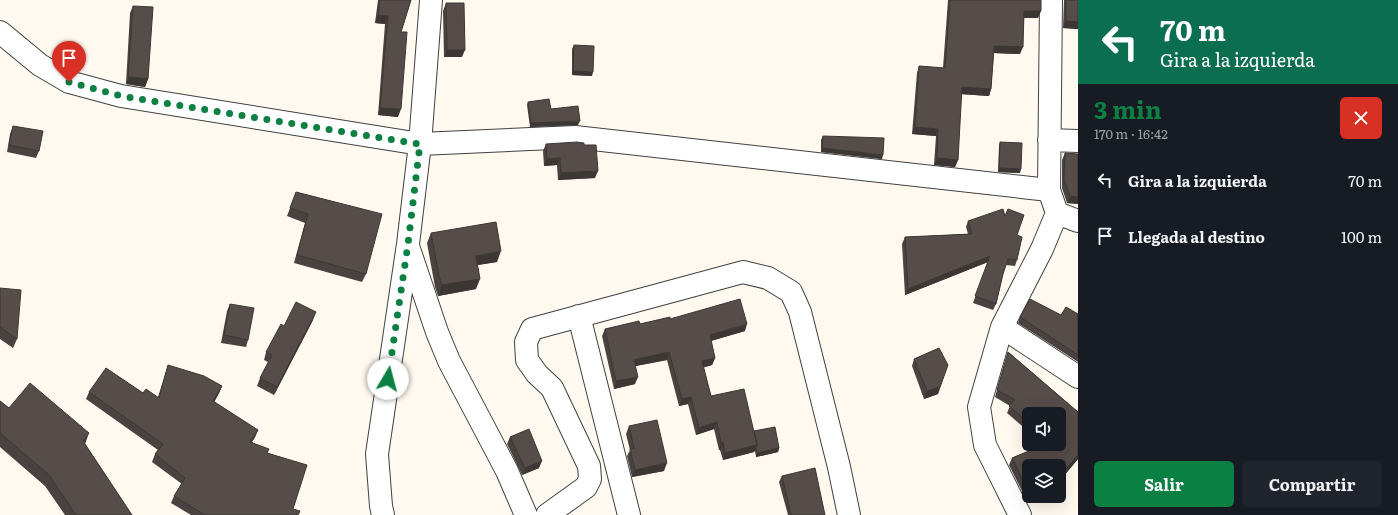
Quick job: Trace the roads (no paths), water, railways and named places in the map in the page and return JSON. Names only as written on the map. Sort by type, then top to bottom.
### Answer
[{"type":"street","points":[[383,515],[377,454],[408,244],[420,144],[431,0]]},
{"type":"street","points":[[1020,515],[985,445],[979,407],[1002,327],[1042,249],[1057,213],[1049,190],[1051,0]]},
{"type":"street","points":[[0,32],[40,66],[69,82],[76,84],[121,96],[420,144],[575,137],[1049,190]]},
{"type":"street","points":[[1049,140],[1078,141]]},
{"type":"street","points":[[1057,213],[1078,221]]},
{"type":"street","points":[[408,244],[437,332],[446,354],[507,471],[526,515]]},
{"type":"street","points":[[547,515],[586,487],[590,479],[590,466],[552,388],[527,360],[526,342],[532,329],[743,272],[768,278],[791,292],[800,312],[839,467],[849,515]]},
{"type":"street","points":[[579,316],[630,515]]},
{"type":"street","points":[[1002,327],[1078,377]]}]
